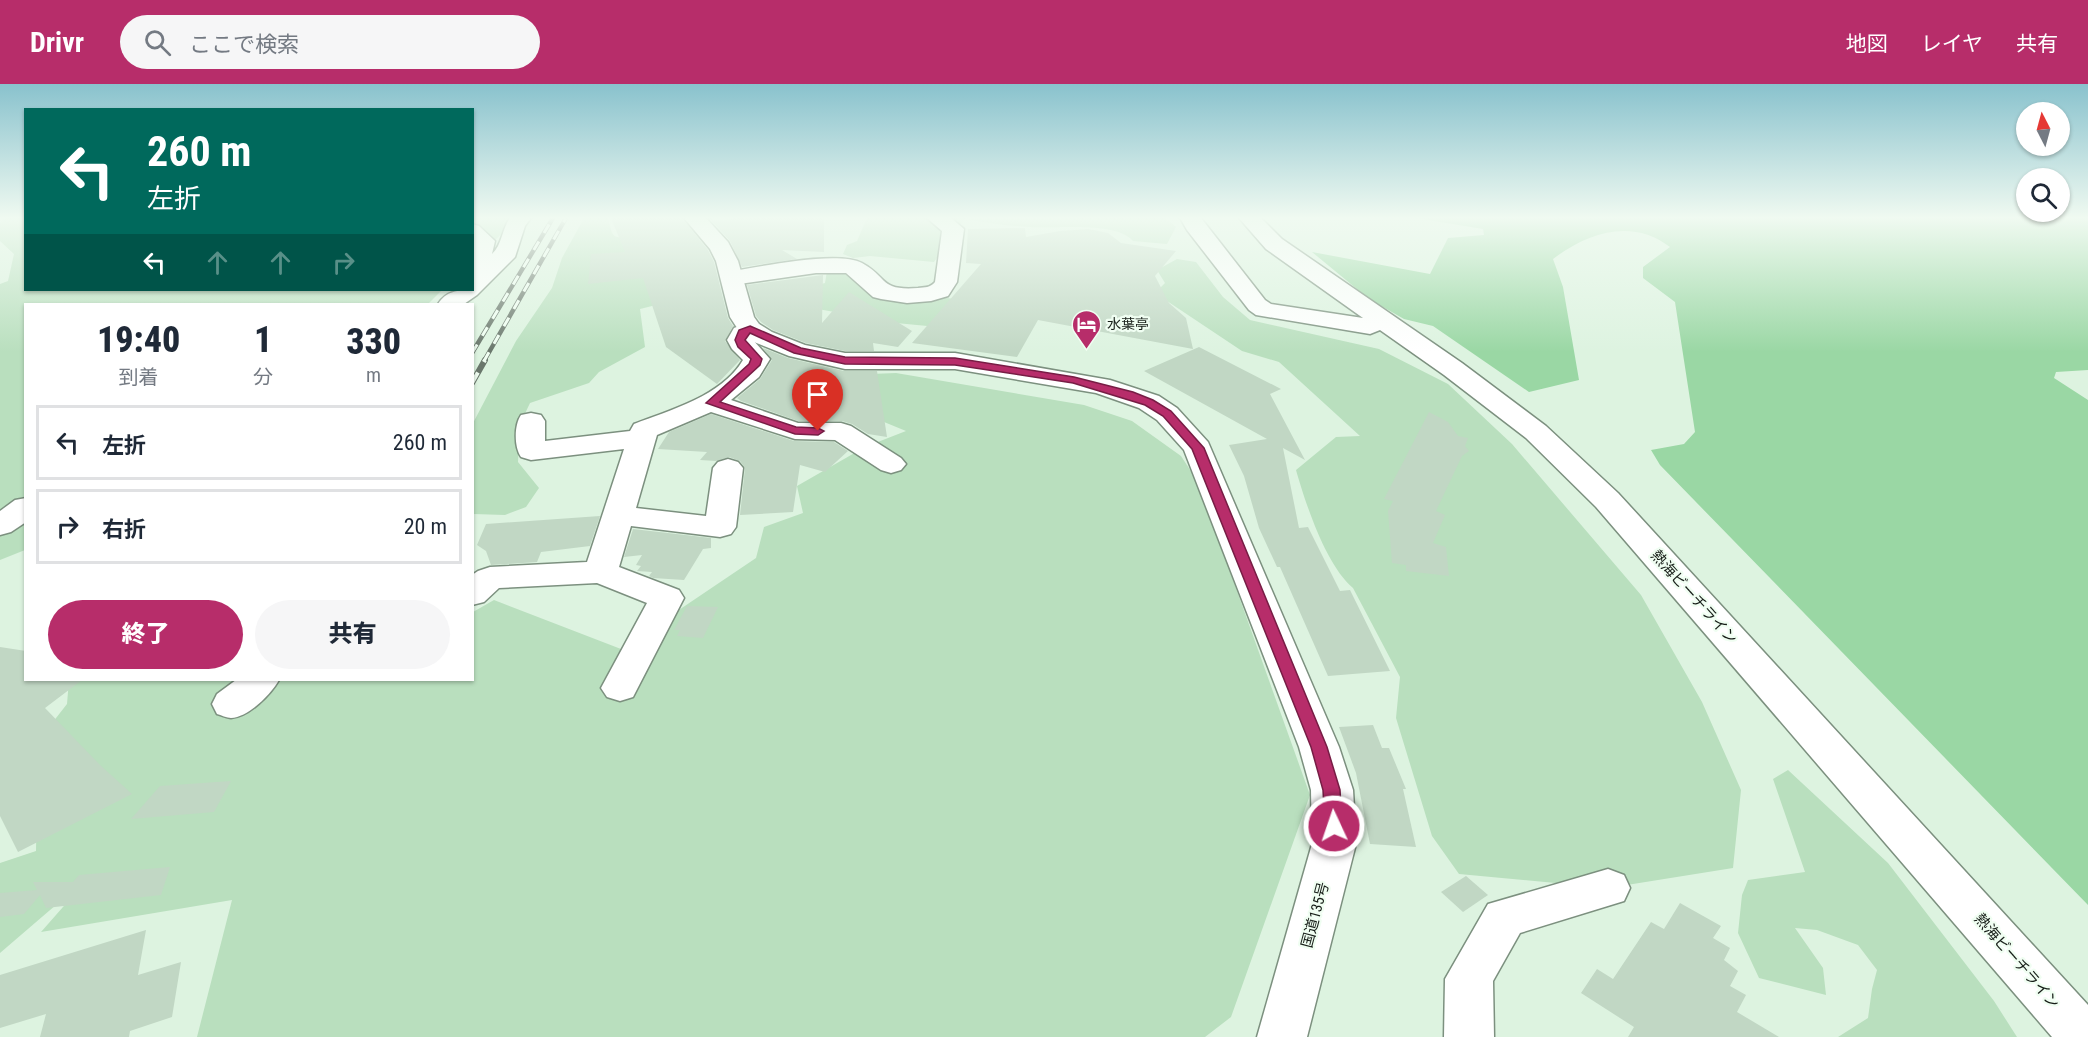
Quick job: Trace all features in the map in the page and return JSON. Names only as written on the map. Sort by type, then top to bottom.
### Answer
[{"type":"main road","points":[[474,281],[495,262]]},
{"type":"main road","points":[[601,572],[644,430],[712,403],[754,365],[757,359],[741,344],[743,333],[750,329],[742,317],[726,262]]},
{"type":"main road","points":[[732,278],[816,266],[847,266],[854,268],[881,292],[907,296],[931,294],[943,288],[949,262]]},
{"type":"main road","points":[[1223,262],[1257,305],[1264,310],[1370,327]]},
{"type":"main road","name":"熱海ビーチライン","points":[[1299,262],[1453,369],[1536,432],[1607,500],[2084,1037]]},
{"type":"main road","name":"国道135号","points":[[750,329],[798,351],[845,361],[955,361],[1101,386],[1149,402],[1167,414],[1198,448],[1319,747],[1332,790],[1334,844],[1282,1037]]},
{"type":"main road","points":[[712,403],[795,430],[841,432],[891,464]]},
{"type":"main road","points":[[531,421],[531,451],[642,438]]},
{"type":"main road","points":[[618,516],[720,527],[728,468]]},
{"type":"main road","points":[[0,525],[24,508]]},
{"type":"main road","points":[[474,592],[490,578],[601,572],[668,598],[620,688]]},
{"type":"main road","points":[[231,704],[259,681]]},
{"type":"main road","points":[[1469,1037],[1469,979],[1503,918],[1608,888]]},
{"type":"shaded area","points":[[12,262],[24,262],[24,291],[441,291],[429,303],[24,303],[24,550],[0,560],[0,284],[8,281]]},
{"type":"shaded area","points":[[561,262],[649,262],[672,301],[640,309],[645,347],[599,372],[589,383],[530,403],[520,424],[518,462],[539,488],[526,507],[505,515],[474,514],[474,421],[516,341],[552,288]]},
{"type":"shaded area","points":[[1171,262],[1196,262],[1223,297],[1250,320],[1379,349],[1448,384],[1512,444],[1641,595],[1702,702],[1741,790],[1733,868],[1608,888],[1459,874],[1432,836],[1396,718],[1400,677],[1353,588],[1343,578],[1326,550],[1311,517],[1296,470],[1336,437],[1360,436],[1279,362],[1242,351],[1155,293],[1165,283],[1157,270]]},
{"type":"shaded area","points":[[1325,262],[1368,262],[1430,274],[1436,262],[1554,262],[1563,287],[1579,380],[1529,392],[1433,326],[1404,319],[1369,299]]},
{"type":"shaded area","points":[[1649,262],[2088,262],[2088,370],[2056,372],[2054,378],[2088,400],[2088,905],[1660,465],[1651,450],[1684,444],[1695,432],[1675,302],[1643,278],[1643,267]]},
{"type":"shaded area","points":[[827,271],[850,273],[874,294],[940,297],[976,302],[938,327],[896,323],[801,306],[803,289],[825,283]]},
{"type":"shaded area","points":[[896,373],[1084,405],[1132,421],[1181,456],[1198,482],[1310,795],[1231,1017],[1205,1037],[197,1037],[232,900],[41,932],[92,874],[0,953],[0,863],[36,851],[38,741],[67,704],[69,681],[474,681],[474,611],[494,600],[621,649],[756,558],[764,527],[803,513],[797,486],[865,447],[906,431],[845,406],[871,374]]},
{"type":"shaded area","points":[[1788,770],[1888,863],[1994,1001],[2017,1037],[1838,1037],[1868,1018],[1877,970],[1858,945],[1817,930],[1795,928],[1823,968],[1826,995],[1759,978],[1738,933],[1742,895],[1748,880],[1805,872],[1773,779]]},
{"type":"building","points":[[590,262],[714,262],[728,318],[733,326],[725,341],[740,360],[717,384],[666,347],[643,278],[588,284]]},
{"type":"building","points":[[740,262],[773,262],[742,267]]},
{"type":"building","points":[[1166,262],[1155,276],[1169,303],[1186,318],[1193,349],[1038,320],[1017,357],[912,343],[981,264],[966,263]]},
{"type":"building","points":[[823,275],[822,323],[849,292],[912,331],[898,347],[873,343],[874,351],[845,351],[806,343],[773,330],[756,316],[747,285]]},
{"type":"building","points":[[1199,347],[1281,389],[1270,394],[1305,460],[1283,448],[1299,528],[1308,527],[1340,591],[1350,590],[1390,671],[1328,676],[1280,567],[1277,567],[1259,528],[1244,476],[1229,445],[1267,439],[1144,371]]},
{"type":"building","points":[[763,348],[788,358],[844,371],[877,371],[887,437],[868,434],[842,421],[798,421],[741,401],[737,398],[760,379],[772,360]]},
{"type":"building","points":[[1429,412],[1448,422],[1458,436],[1468,438],[1465,446],[1469,451],[1462,456],[1436,511],[1445,515],[1433,543],[1446,547],[1449,576],[1406,571],[1406,565],[1392,563],[1388,511],[1393,501],[1384,499]]},
{"type":"building","points":[[711,414],[794,441],[834,442],[848,451],[825,472],[800,465],[793,512],[740,515],[745,468],[740,461],[729,457],[716,461],[700,460],[707,452],[658,449],[669,432]]},
{"type":"building","points":[[600,516],[590,546],[541,552],[537,562],[491,565],[486,551],[477,545],[486,524]]},
{"type":"building","points":[[633,529],[711,538],[711,548],[703,549],[684,580],[653,578],[649,576],[652,572],[637,571],[641,566],[636,565],[642,555],[624,557]]},
{"type":"building","points":[[687,606],[718,607],[703,638],[677,636],[680,630],[674,630]]},
{"type":"building","points":[[0,647],[24,651],[24,681],[81,681],[45,708],[100,765],[132,794],[18,852],[0,816]]},
{"type":"building","points":[[1373,725],[1382,748],[1389,748],[1406,789],[1403,789],[1416,847],[1370,844],[1356,773],[1339,727]]},
{"type":"building","points":[[231,781],[214,812],[131,819],[160,786]]},
{"type":"building","points":[[170,867],[161,895],[46,908],[40,895],[24,914],[0,917],[0,893],[37,890],[33,882],[73,882],[79,875]]},
{"type":"building","points":[[1466,876],[1488,895],[1463,912],[1441,892]]},
{"type":"building","points":[[1680,903],[1721,926],[1713,938],[1730,948],[1724,960],[1738,971],[1730,986],[1746,995],[1737,1012],[1779,1037],[1628,1037],[1634,1027],[1581,993],[1597,969],[1613,979],[1651,922],[1664,929]]},
{"type":"building","points":[[146,930],[138,975],[181,962],[172,1017],[130,1031],[129,1037],[40,1037],[46,1014],[0,1028],[0,975]]},
{"type":"railway","points":[[474,350],[526,262]]},
{"type":"railway","points":[[484,361],[540,262]]},
{"type":"railway","points":[[474,379],[485,360]]},
{"type":"place","name":"水葉亭","points":[[1086,350]]},
{"type":"route","points":[[818,431],[795,430],[712,403],[739,380],[757,359],[741,344],[743,333],[750,329],[763,337],[798,351],[845,361],[955,361],[1074,380],[1129,394],[1149,402],[1167,414],[1198,448],[1319,747],[1332,790],[1334,826]]}]
